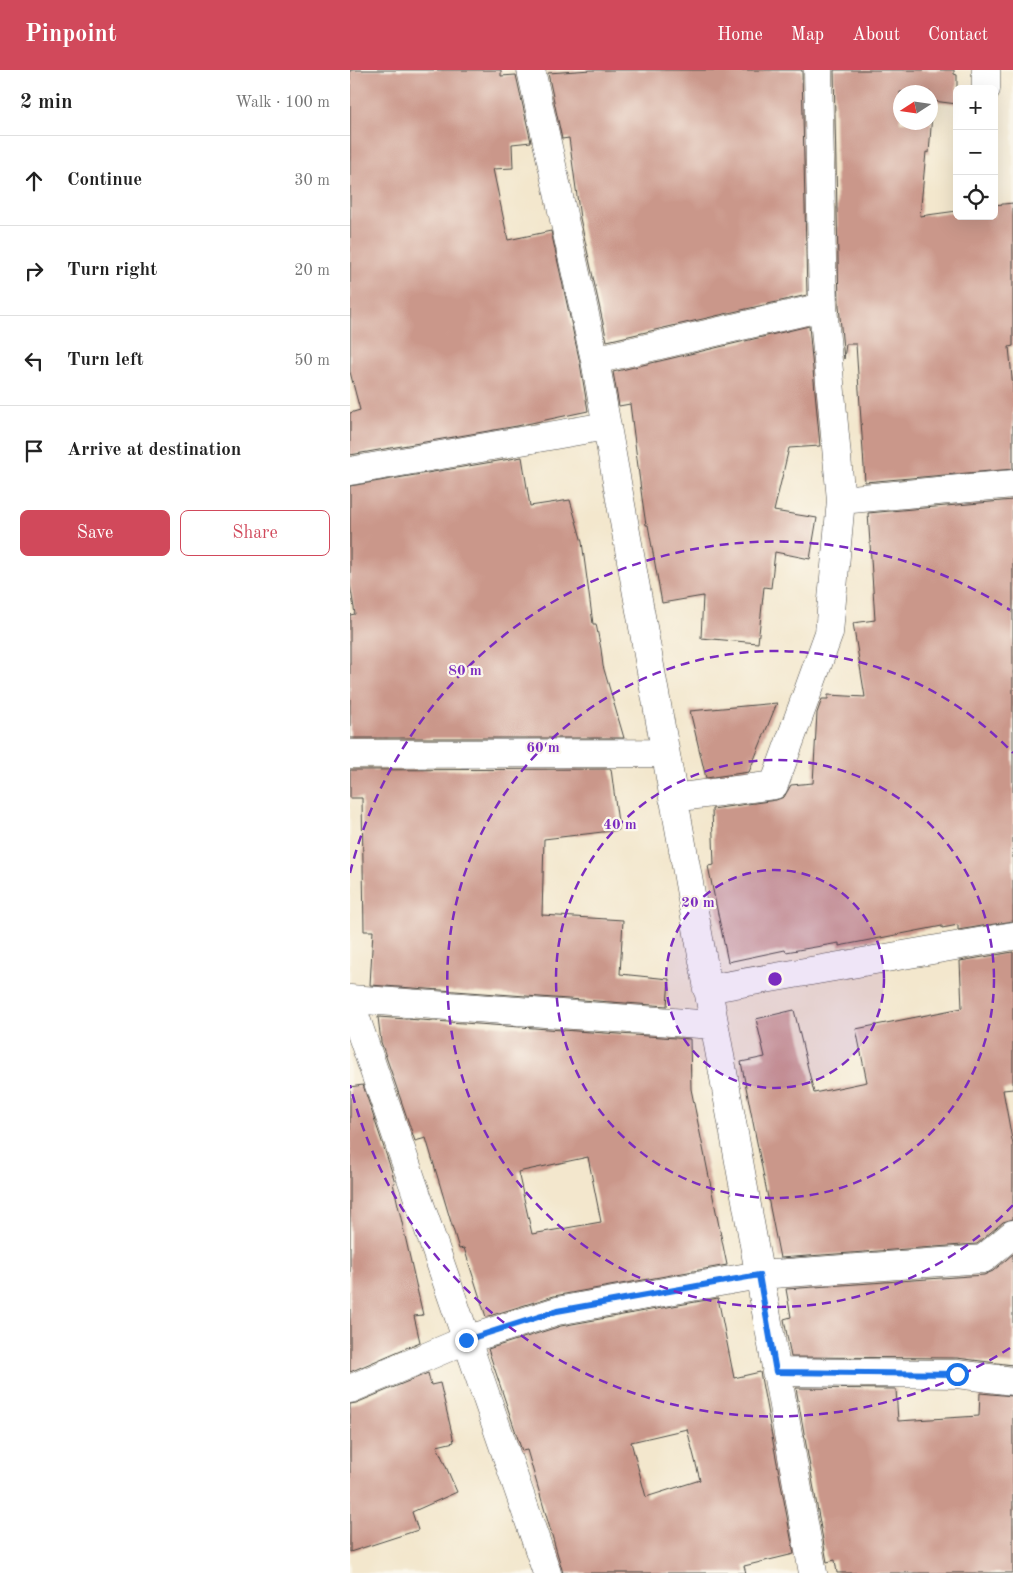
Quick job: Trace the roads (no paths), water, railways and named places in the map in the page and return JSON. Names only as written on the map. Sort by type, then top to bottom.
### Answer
[{"type":"street","points":[[531,70],[595,360],[664,753],[813,1573]]},
{"type":"street","points":[[673,798],[774,785],[829,633],[841,500],[824,307],[818,70]]},
{"type":"street","points":[[986,70],[986,85]]},
{"type":"street","points":[[595,360],[824,307]]},
{"type":"street","points":[[350,471],[606,426]]},
{"type":"street","points":[[841,500],[1013,484]]},
{"type":"street","points":[[350,754],[664,753]]},
{"type":"street","points":[[707,989],[1013,936]]},
{"type":"street","points":[[547,1573],[350,1000],[714,1025]]},
{"type":"street","points":[[350,1389],[466,1340],[557,1311],[759,1275],[983,1259],[1013,1234]]},
{"type":"street","points":[[776,1372],[957,1374],[1013,1381]]}]
